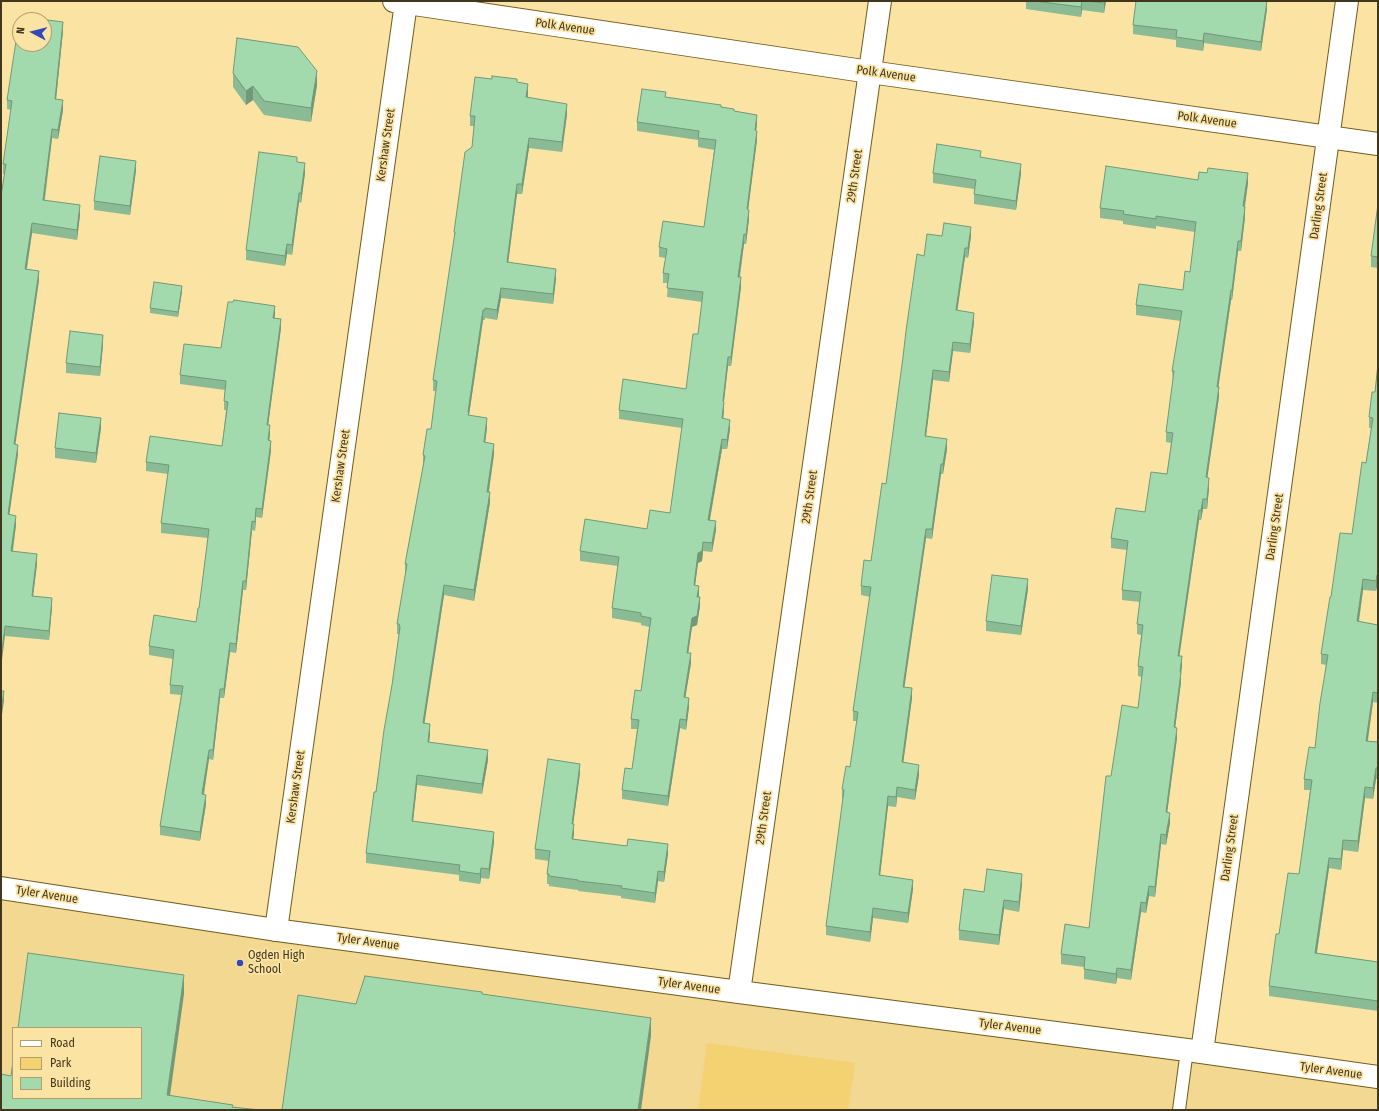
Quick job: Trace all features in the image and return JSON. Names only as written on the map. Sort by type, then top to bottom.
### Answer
[{"type":"street","name":"29th Street","points":[[740,992],[880,1]]},
{"type":"street","name":"Darling Street","points":[[1194,1051],[1347,1]]},
{"type":"street","name":"Polk Avenue","points":[[400,2],[870,72],[1378,144]]},
{"type":"street","name":"Kershaw Street","points":[[276,930],[400,2]]},
{"type":"street","name":"Tyler Avenue","points":[[1,888],[276,930],[1194,1051],[1378,1077]]},
{"type":"lane","points":[[1179,1110],[1194,1051]]},
{"type":"shaded area","name":"Ogden High School","points":[[1,898],[1378,1085],[1378,1110],[1,1110]]},
{"type":"green space","points":[[707,1043],[855,1063],[848,1110],[698,1110]]},
{"type":"building","points":[[1034,1],[1082,1],[1081,7]]},
{"type":"building","points":[[1087,1],[1105,1],[1104,3]]},
{"type":"building","points":[[1136,1],[1267,1],[1261,42],[1204,33],[1203,41],[1176,37],[1177,30],[1133,25]]},
{"type":"building","points":[[52,21],[63,22],[55,99],[63,100],[58,130],[52,129],[43,200],[80,205],[77,230],[32,223],[25,269],[39,271],[14,444],[18,445],[8,514],[16,516],[11,551],[37,554],[32,596],[52,598],[49,631],[5,626],[1,659],[1,196],[6,164],[3,164],[12,101],[7,100],[14,52],[52,52]]},
{"type":"building","points":[[237,38],[298,47],[317,71],[311,108],[264,101],[253,86],[246,91],[233,73]]},
{"type":"building","points":[[492,76],[517,79],[517,82],[528,84],[526,97],[567,104],[562,142],[529,138],[522,184],[517,184],[507,262],[556,269],[553,294],[501,288],[497,310],[485,308],[485,310],[483,310],[468,415],[487,418],[484,442],[494,444],[487,492],[490,492],[474,590],[444,585],[423,723],[430,724],[428,742],[488,750],[482,784],[417,775],[412,821],[494,832],[489,869],[481,868],[480,874],[459,871],[460,865],[366,853],[400,627],[399,624],[397,624],[407,564],[405,564],[425,456],[423,455],[427,429],[431,429],[437,381],[433,380],[455,232],[465,152],[472,147],[475,116],[470,116],[475,77],[492,79]]},
{"type":"building","points":[[642,89],[666,92],[665,97],[721,105],[721,107],[734,109],[734,111],[757,115],[755,130],[757,131],[747,209],[749,210],[738,277],[741,277],[731,357],[728,357],[723,401],[722,418],[730,420],[727,440],[722,439],[708,520],[716,521],[712,543],[703,542],[702,551],[698,553],[694,585],[699,586],[697,597],[700,597],[697,616],[692,618],[687,653],[691,653],[684,697],[689,698],[686,720],[680,719],[668,796],[622,790],[625,768],[632,769],[639,720],[631,719],[635,690],[641,691],[651,618],[641,616],[641,613],[612,608],[619,557],[580,551],[585,519],[647,529],[650,510],[670,513],[683,419],[619,410],[623,379],[686,389],[693,334],[698,334],[703,292],[667,288],[669,274],[663,273],[667,249],[659,247],[663,221],[704,227],[716,140],[698,138],[699,131],[637,122]]},
{"type":"building","points":[[937,144],[981,151],[980,157],[1021,164],[1016,201],[974,194],[976,180],[933,173]]},
{"type":"building","points":[[259,152],[297,157],[297,162],[305,163],[301,193],[299,193],[292,245],[287,244],[285,256],[246,250]]},
{"type":"building","points":[[100,156],[136,161],[130,206],[94,201]]},
{"type":"building","points":[[1106,166],[1198,180],[1199,172],[1207,173],[1208,168],[1248,173],[1243,206],[1245,207],[1241,241],[1238,241],[1217,387],[1219,387],[1206,477],[1209,478],[1207,499],[1203,499],[1201,510],[1199,510],[1178,656],[1182,656],[1174,727],[1177,728],[1166,812],[1170,813],[1166,835],[1161,834],[1155,887],[1149,886],[1146,903],[1141,902],[1131,970],[1117,968],[1116,974],[1084,969],[1085,957],[1061,954],[1065,924],[1089,928],[1106,776],[1111,776],[1122,705],[1138,708],[1143,667],[1138,666],[1143,625],[1137,624],[1141,592],[1122,590],[1128,541],[1111,538],[1116,508],[1145,512],[1151,472],[1167,474],[1173,433],[1166,432],[1174,371],[1172,371],[1182,311],[1136,305],[1139,284],[1183,290],[1185,271],[1190,272],[1196,222],[1156,216],[1156,219],[1123,214],[1124,211],[1100,208]]},
{"type":"building","points":[[1378,204],[1378,257],[1371,256]]},
{"type":"building","points":[[944,223],[971,227],[968,248],[965,248],[956,310],[974,313],[970,344],[953,342],[949,372],[933,370],[925,436],[947,439],[943,464],[941,464],[932,529],[926,529],[903,687],[912,688],[902,762],[919,765],[915,790],[897,787],[896,797],[888,796],[879,875],[913,880],[908,913],[873,908],[870,932],[826,926],[844,790],[842,789],[846,766],[850,767],[858,712],[853,711],[871,587],[861,586],[864,560],[871,561],[882,483],[886,484],[917,254],[924,256],[927,234],[942,236]]},
{"type":"building","points":[[154,282],[182,286],[178,312],[150,308]]},
{"type":"building","points":[[234,300],[275,306],[273,318],[281,319],[267,425],[270,425],[268,440],[271,441],[262,509],[256,508],[255,522],[252,521],[246,581],[243,581],[236,644],[230,643],[224,689],[220,689],[213,750],[209,750],[202,794],[206,795],[200,832],[160,826],[183,686],[170,685],[174,650],[149,646],[154,615],[196,622],[209,529],[161,523],[169,465],[146,462],[150,436],[222,446],[228,402],[224,401],[226,381],[180,375],[184,344],[221,348],[228,302],[233,302]]},
{"type":"building","points":[[70,331],[103,335],[100,367],[66,363]]},
{"type":"building","points":[[1378,364],[1378,575],[1376,581],[1363,579],[1357,621],[1378,625],[1378,693],[1373,692],[1366,741],[1378,742],[1378,768],[1376,768],[1373,788],[1365,787],[1358,841],[1343,840],[1341,859],[1329,858],[1315,953],[1378,962],[1378,1001],[1269,986],[1276,934],[1279,934],[1288,873],[1299,874],[1312,780],[1304,779],[1309,747],[1315,748],[1320,703],[1328,655],[1321,654],[1340,533],[1352,534],[1362,462],[1366,463],[1373,418],[1369,417],[1372,392],[1375,392]]},
{"type":"building","points":[[59,413],[101,418],[96,453],[55,448]]},
{"type":"building","points":[[992,575],[1028,579],[1021,626],[986,621]]},
{"type":"building","points":[[1,691],[4,691],[1,712]]},
{"type":"building","points":[[548,759],[580,764],[572,824],[574,824],[572,839],[627,846],[628,839],[668,844],[664,872],[658,871],[655,893],[621,888],[622,886],[549,876],[549,874],[547,874],[550,851],[535,849]]},
{"type":"building","points":[[987,869],[1022,874],[1019,902],[1004,900],[999,935],[959,930],[964,889],[984,892]]},
{"type":"building","points":[[28,953],[184,975],[167,1095],[233,1105],[232,1107],[260,1110],[1,1110],[1,1074],[11,1076],[12,1068],[12,1099],[142,1099],[142,1027],[18,1027]]},
{"type":"building","points":[[365,976],[651,1018],[638,1110],[282,1110],[298,995],[356,1004]]},
{"type":"place","name":"Ogden High School","points":[[240,963]]}]
